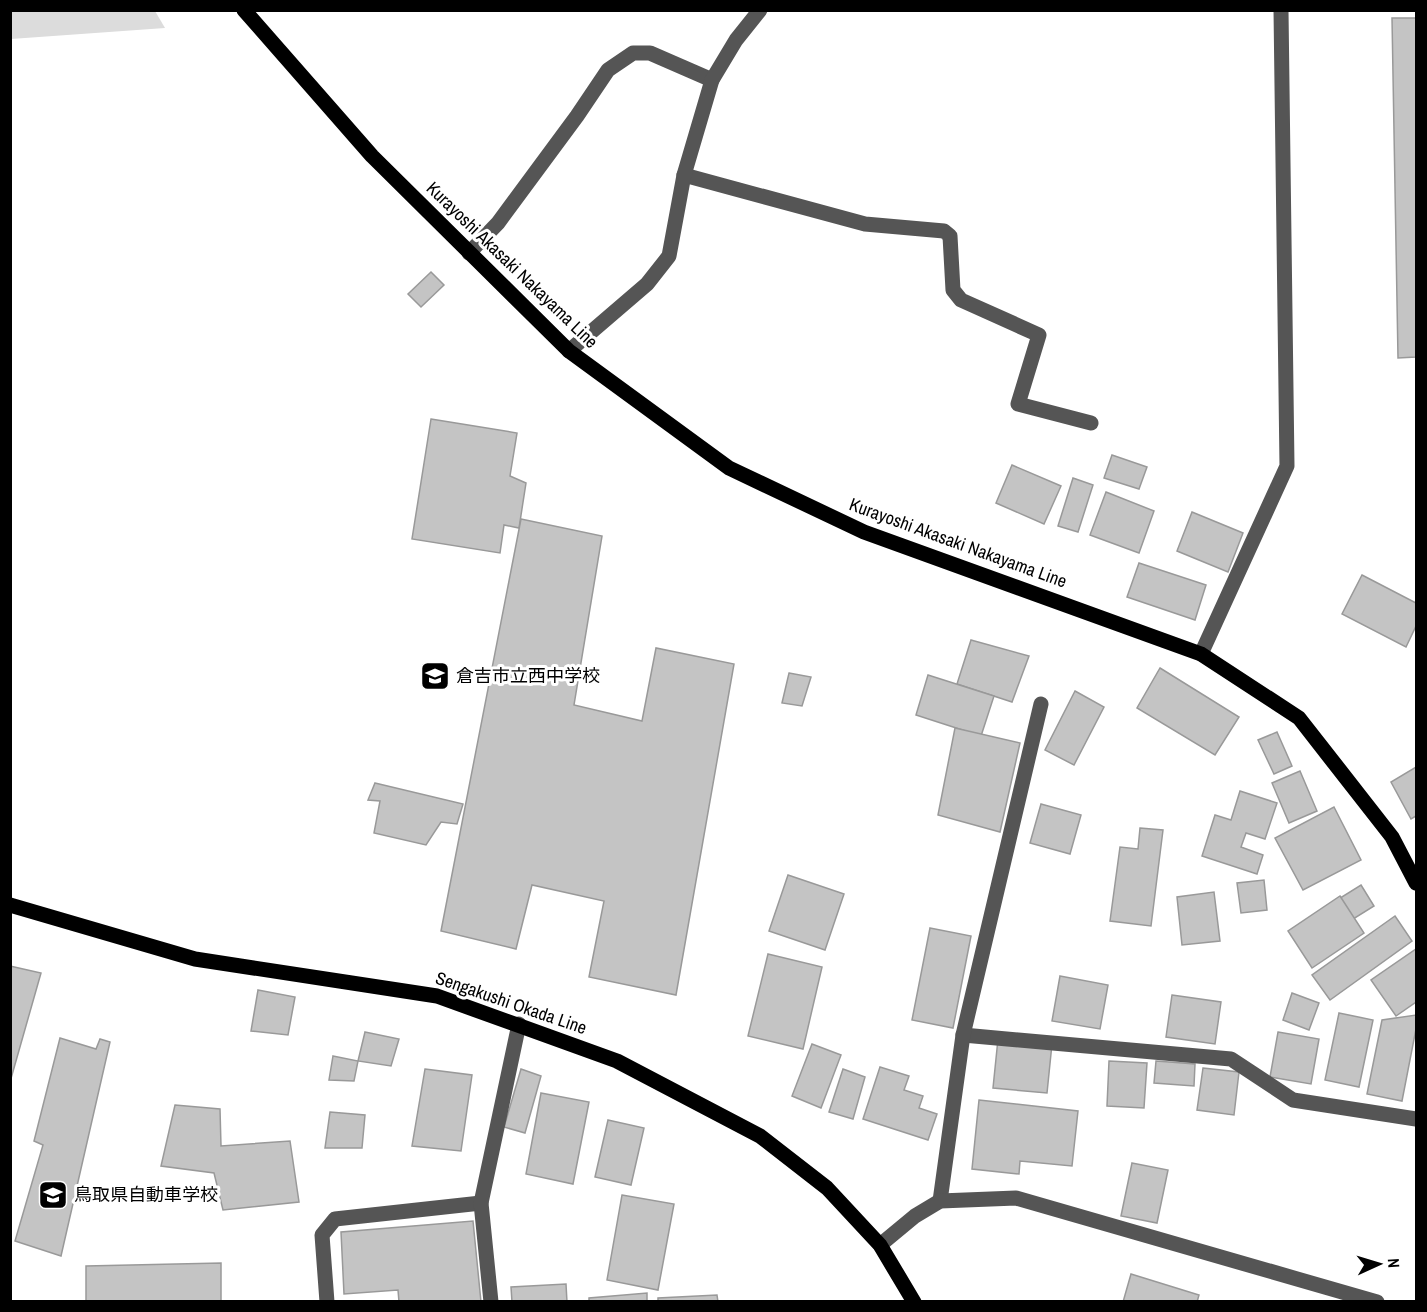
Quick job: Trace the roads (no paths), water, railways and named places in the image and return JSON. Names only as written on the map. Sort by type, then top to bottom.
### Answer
[{"type":"main road","name":"Kurayoshi Akasaki Nakayama Line","points":[[244,10],[372,156],[569,351],[729,468],[864,532],[1201,654],[1299,718],[1392,837],[1416,883]]},
{"type":"main road","name":"Sengakushi Okada Line","points":[[10,905],[195,959],[437,996],[617,1061],[760,1136],[826,1188],[880,1245],[914,1302]]},
{"type":"street","points":[[569,351],[647,284],[669,256],[684,175],[712,80],[736,40],[760,10]]},
{"type":"street","points":[[1201,654],[1287,466],[1281,10]]},
{"type":"street","points":[[469,253],[504,214],[608,70],[633,53],[650,53],[712,80]]},
{"type":"street","points":[[684,175],[865,224],[944,231],[950,236],[953,290],[961,300],[1040,335],[1018,404],[1091,423]]},
{"type":"street","points":[[940,1201],[963,1035],[1041,704]]},
{"type":"street","points":[[491,1302],[481,1203],[519,1024]]},
{"type":"street","points":[[963,1035],[1232,1059],[1293,1100],[1416,1119]]},
{"type":"street","points":[[880,1245],[915,1216],[940,1201],[1016,1198],[1377,1302]]},
{"type":"street","points":[[327,1302],[322,1235],[335,1219],[481,1203]]},
{"type":"place","name":"倉吉市立西中学校","points":[[435,676]]},
{"type":"place","name":"鳥取県自動車学校","points":[[53,1195]]}]
